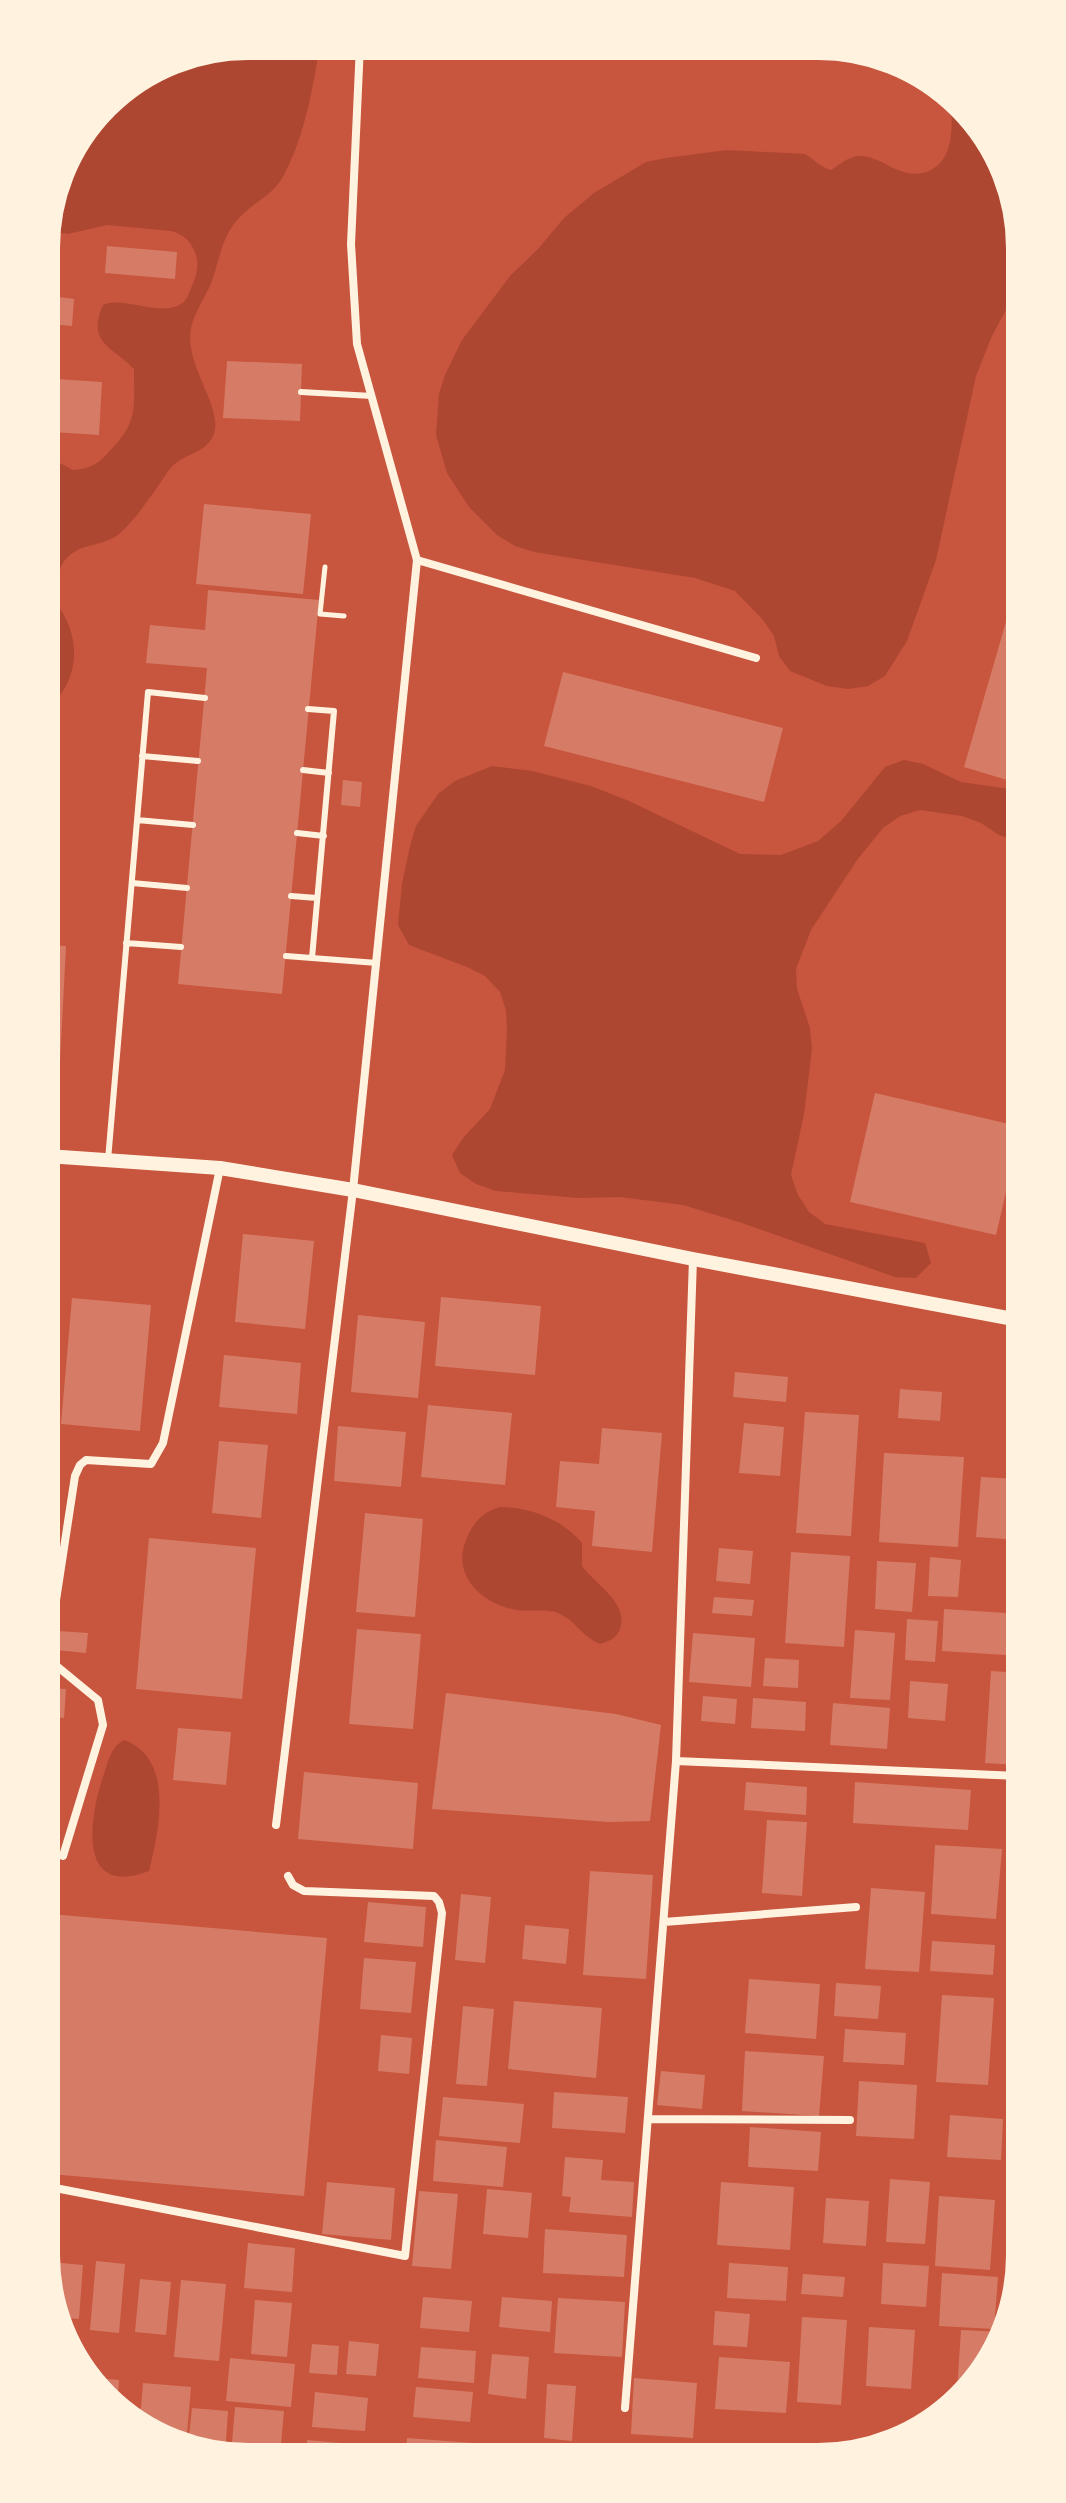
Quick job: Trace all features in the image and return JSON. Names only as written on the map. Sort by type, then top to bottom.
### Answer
[{"type":"street","points":[[276,1825],[353,1190],[417,560],[357,344],[351,244],[359,58]]},
{"type":"street","points":[[417,560],[756,658]]},
{"type":"street","points":[[58,1157],[220,1168],[353,1190],[693,1259],[1008,1318]]},
{"type":"street","points":[[58,1587],[75,1476],[80,1465],[86,1460],[151,1464],[163,1443],[220,1168]]},
{"type":"street","points":[[625,2408],[676,1761],[693,1259]]},
{"type":"street","points":[[58,1667],[98,1700],[103,1725],[63,1856]]},
{"type":"street","points":[[676,1761],[1008,1775]]},
{"type":"street","points":[[58,2189],[405,2256],[442,1913],[439,1902],[434,1896],[304,1891],[293,1885],[288,1876]]},
{"type":"street","points":[[664,1922],[856,1907]]},
{"type":"street","points":[[648,2119],[850,2120]]},
{"type":"lane","points":[[301,392],[372,396]]},
{"type":"lane","points":[[108,1160],[148,692],[205,698]]},
{"type":"lane","points":[[308,709],[334,711],[312,958]]},
{"type":"lane","points":[[142,756],[198,761]]},
{"type":"lane","points":[[303,770],[329,773]]},
{"type":"lane","points":[[137,820],[193,825]]},
{"type":"lane","points":[[297,833],[324,836]]},
{"type":"lane","points":[[132,883],[187,888]]},
{"type":"lane","points":[[291,896],[317,898]]},
{"type":"lane","points":[[126,943],[181,947]]},
{"type":"lane","points":[[286,956],[377,963]]},
{"type":"path","points":[[325,567],[320,614],[344,616]]},
{"type":"shaded area","points":[[236,58],[317,58],[298,143],[285,173],[276,186],[235,222],[192,324],[190,339],[193,355],[214,416],[215,429],[211,440],[172,467],[142,509],[119,534],[71,554],[58,574],[58,462],[73,470],[99,461],[124,434],[134,407],[134,369],[100,336],[98,328],[103,305],[123,303],[169,308],[179,305],[187,297],[197,264],[190,243],[182,235],[171,231],[107,225],[68,234],[58,233],[72,175],[97,132],[132,97],[175,72],[211,62]]},
{"type":"shaded area","points":[[951,113],[983,153],[1002,199],[1008,248],[1008,306],[976,376],[936,560],[907,641],[885,676],[868,686],[848,689],[827,686],[790,671],[779,656],[774,636],[763,620],[735,591],[695,578],[534,552],[515,546],[497,535],[469,507],[447,473],[436,435],[439,394],[445,375],[462,340],[510,276],[564,218],[594,193],[646,162],[727,150],[805,154],[831,170],[851,158],[864,156],[917,174],[938,165],[944,157],[952,126]]},
{"type":"shaded area","points":[[58,606],[70,628],[73,642],[72,671],[58,698]]},
{"type":"shaded area","points":[[904,760],[923,764],[961,782],[1008,789],[1008,838],[962,816],[920,810],[900,816],[883,828],[857,860],[811,930],[796,969],[797,989],[810,1028],[812,1049],[804,1114],[791,1175],[798,1195],[809,1212],[825,1224],[925,1243],[931,1263],[916,1278],[895,1277],[683,1205],[620,1197],[578,1198],[496,1191],[476,1184],[460,1173],[452,1155],[490,1109],[505,1070],[506,1010],[500,992],[485,976],[409,945],[398,925],[402,884],[416,826],[438,794],[455,781],[492,766],[532,771],[591,786],[629,801],[740,854],[781,855],[818,841],[841,821],[885,767]]},
{"type":"shaded area","points":[[500,1507],[523,1509],[545,1516],[582,1543],[582,1566],[609,1594],[620,1611],[620,1629],[614,1637],[600,1644],[560,1614],[504,1607],[473,1587],[463,1565],[462,1553],[466,1540],[479,1519]]},
{"type":"shaded area","points":[[124,1740],[140,1749],[151,1762],[159,1797],[159,1817],[149,1871],[126,1876],[109,1874],[99,1864],[92,1832],[98,1794],[108,1761]]},
{"type":"building","points":[[107,246],[177,252],[175,279],[105,273]]},
{"type":"building","points":[[58,297],[74,299],[72,326],[58,325]]},
{"type":"building","points":[[227,361],[302,364],[300,421],[223,418]]},
{"type":"building","points":[[58,379],[102,382],[99,435],[58,432]]},
{"type":"building","points":[[204,504],[311,514],[303,594],[196,584]]},
{"type":"building","points":[[208,590],[319,600],[282,994],[178,984],[207,668],[146,663],[150,625],[205,630]]},
{"type":"building","points":[[1008,615],[1008,780],[964,767]]},
{"type":"building","points":[[563,672],[783,728],[764,802],[544,746]]},
{"type":"building","points":[[343,780],[362,782],[360,807],[341,805]]},
{"type":"building","points":[[58,946],[66,946],[58,1062]]},
{"type":"building","points":[[875,1093],[1008,1124],[1008,1183],[996,1235],[850,1202]]},
{"type":"building","points":[[243,1234],[314,1241],[305,1329],[235,1322]]},
{"type":"building","points":[[441,1297],[541,1306],[535,1375],[435,1366]]},
{"type":"building","points":[[72,1298],[151,1305],[140,1431],[61,1424]]},
{"type":"building","points":[[358,1315],[425,1322],[418,1398],[351,1392]]},
{"type":"building","points":[[224,1355],[301,1363],[297,1414],[219,1407]]},
{"type":"building","points":[[735,1372],[788,1377],[786,1402],[733,1397]]},
{"type":"building","points":[[900,1389],[942,1392],[940,1421],[898,1418]]},
{"type":"building","points":[[428,1405],[512,1413],[505,1485],[421,1477]]},
{"type":"building","points":[[805,1412],[859,1415],[851,1536],[796,1533]]},
{"type":"building","points":[[744,1423],[784,1427],[780,1476],[739,1473]]},
{"type":"building","points":[[338,1426],[406,1432],[401,1487],[334,1481]]},
{"type":"building","points":[[602,1428],[662,1433],[652,1552],[592,1546],[595,1511],[556,1507],[560,1461],[599,1464]]},
{"type":"building","points":[[219,1441],[268,1445],[261,1518],[212,1513]]},
{"type":"building","points":[[884,1453],[964,1457],[958,1547],[879,1542]]},
{"type":"building","points":[[981,1477],[1008,1478],[1008,1539],[976,1537]]},
{"type":"building","points":[[365,1513],[423,1519],[415,1617],[356,1612]]},
{"type":"building","points":[[149,1538],[256,1548],[242,1699],[136,1689]]},
{"type":"building","points":[[719,1548],[753,1551],[750,1584],[716,1581]]},
{"type":"building","points":[[791,1552],[850,1556],[844,1647],[785,1643]]},
{"type":"building","points":[[930,1557],[961,1560],[958,1597],[928,1596]]},
{"type":"building","points":[[877,1561],[916,1563],[912,1612],[875,1609]]},
{"type":"building","points":[[714,1597],[754,1600],[752,1616],[712,1613]]},
{"type":"building","points":[[944,1609],[1008,1613],[1008,1655],[942,1651]]},
{"type":"building","points":[[907,1619],[938,1621],[935,1662],[905,1660]]},
{"type":"building","points":[[357,1629],[421,1634],[413,1729],[349,1724]]},
{"type":"building","points":[[855,1630],[895,1633],[890,1700],[850,1698]]},
{"type":"building","points":[[58,1631],[88,1633],[86,1653],[58,1650]]},
{"type":"building","points":[[693,1633],[755,1638],[751,1687],[689,1682]]},
{"type":"building","points":[[765,1658],[799,1660],[798,1688],[763,1686]]},
{"type":"building","points":[[991,1671],[1008,1672],[1008,1764],[985,1763]]},
{"type":"building","points":[[910,1681],[948,1684],[945,1721],[908,1718]]},
{"type":"building","points":[[58,1689],[66,1689],[64,1718],[58,1717]]},
{"type":"building","points":[[446,1693],[616,1714],[661,1725],[650,1821],[608,1822],[432,1809]]},
{"type":"building","points":[[703,1696],[737,1699],[735,1724],[701,1721]]},
{"type":"building","points":[[753,1698],[806,1702],[805,1731],[751,1728]]},
{"type":"building","points":[[833,1703],[890,1708],[887,1749],[830,1745]]},
{"type":"building","points":[[178,1728],[231,1732],[226,1785],[173,1780]]},
{"type":"building","points":[[304,1772],[418,1783],[413,1849],[298,1839]]},
{"type":"building","points":[[746,1782],[807,1787],[806,1815],[744,1810]]},
{"type":"building","points":[[855,1782],[971,1790],[968,1830],[853,1823]]},
{"type":"building","points":[[767,1820],[807,1822],[802,1896],[762,1893]]},
{"type":"building","points":[[935,1845],[1002,1849],[996,1919],[931,1914]]},
{"type":"building","points":[[590,1871],[653,1875],[646,1979],[583,1975]]},
{"type":"building","points":[[871,1888],[925,1892],[919,1972],[865,1969]]},
{"type":"building","points":[[461,1894],[491,1897],[485,1963],[455,1960]]},
{"type":"building","points":[[368,1902],[426,1907],[423,1947],[364,1942]]},
{"type":"building","points":[[58,1915],[327,1938],[304,2196],[58,2175]]},
{"type":"building","points":[[525,1925],[569,1929],[566,1964],[522,1959]]},
{"type":"building","points":[[932,1941],[995,1945],[993,1975],[930,1971]]},
{"type":"building","points":[[364,1958],[416,1962],[411,2013],[360,2009]]},
{"type":"building","points":[[749,1979],[820,1984],[816,2039],[745,2033]]},
{"type":"building","points":[[836,1983],[881,1986],[878,2019],[834,2016]]},
{"type":"building","points":[[942,1995],[994,1998],[988,2085],[936,2082]]},
{"type":"building","points":[[514,2001],[602,2008],[596,2078],[508,2069]]},
{"type":"building","points":[[463,2006],[494,2009],[487,2086],[456,2084]]},
{"type":"building","points":[[845,2029],[906,2033],[904,2065],[843,2062]]},
{"type":"building","points":[[381,2035],[412,2038],[409,2074],[378,2071]]},
{"type":"building","points":[[745,2051],[824,2056],[819,2116],[742,2111]]},
{"type":"building","points":[[661,2071],[705,2075],[702,2109],[657,2105]]},
{"type":"building","points":[[859,2081],[917,2085],[914,2139],[856,2136]]},
{"type":"building","points":[[554,2092],[628,2097],[625,2133],[552,2128]]},
{"type":"building","points":[[443,2097],[524,2104],[520,2143],[439,2136]]},
{"type":"building","points":[[950,2115],[1003,2119],[1001,2160],[947,2157]]},
{"type":"building","points":[[750,2127],[821,2132],[818,2171],[748,2167]]},
{"type":"building","points":[[436,2140],[507,2147],[503,2187],[433,2181]]},
{"type":"building","points":[[565,2157],[603,2160],[601,2180],[634,2182],[632,2217],[569,2212],[571,2197],[562,2196]]},
{"type":"building","points":[[890,2179],[930,2182],[925,2244],[886,2242]]},
{"type":"building","points":[[327,2182],[395,2188],[391,2240],[322,2234]]},
{"type":"building","points":[[721,2182],[794,2187],[790,2250],[717,2245]]},
{"type":"building","points":[[487,2189],[532,2193],[528,2238],[483,2234]]},
{"type":"building","points":[[419,2191],[458,2194],[451,2269],[412,2266]]},
{"type":"building","points":[[939,2196],[995,2200],[990,2270],[935,2266]]},
{"type":"building","points":[[826,2198],[869,2201],[866,2246],[823,2243]]},
{"type":"building","points":[[545,2229],[627,2235],[624,2277],[543,2273]]},
{"type":"building","points":[[248,2243],[295,2248],[292,2292],[244,2288]]},
{"type":"building","points":[[96,2261],[125,2264],[119,2333],[90,2330]]},
{"type":"building","points":[[59,2263],[83,2265],[79,2319],[69,2318]]},
{"type":"building","points":[[729,2263],[788,2267],[786,2301],[727,2298]]},
{"type":"building","points":[[883,2263],[929,2266],[926,2307],[881,2304]]},
{"type":"building","points":[[942,2273],[998,2277],[994,2329],[939,2326]]},
{"type":"building","points":[[803,2274],[845,2277],[843,2297],[801,2294]]},
{"type":"building","points":[[140,2279],[171,2282],[166,2335],[135,2332]]},
{"type":"building","points":[[181,2280],[226,2284],[219,2361],[174,2357]]},
{"type":"building","points":[[423,2297],[472,2301],[469,2332],[420,2328]]},
{"type":"building","points":[[502,2297],[552,2301],[550,2332],[499,2327]]},
{"type":"building","points":[[558,2298],[625,2302],[622,2357],[554,2353]]},
{"type":"building","points":[[255,2300],[292,2303],[287,2357],[251,2354]]},
{"type":"building","points":[[715,2311],[750,2314],[747,2347],[713,2345]]},
{"type":"building","points":[[802,2317],[847,2320],[841,2405],[797,2402]]},
{"type":"building","points":[[869,2327],[915,2330],[911,2389],[866,2386]]},
{"type":"building","points":[[961,2330],[992,2332],[976,2361],[957,2384]]},
{"type":"building","points":[[349,2341],[379,2344],[376,2376],[346,2374]]},
{"type":"building","points":[[312,2344],[339,2346],[337,2375],[309,2373]]},
{"type":"building","points":[[421,2347],[476,2351],[474,2383],[418,2378]]},
{"type":"building","points":[[492,2354],[529,2357],[526,2399],[488,2394]]},
{"type":"building","points":[[719,2357],[790,2362],[786,2413],[715,2409]]},
{"type":"building","points":[[230,2358],[295,2364],[291,2407],[226,2401]]},
{"type":"building","points":[[634,2378],[697,2383],[693,2438],[631,2434]]},
{"type":"building","points":[[104,2379],[119,2380],[118,2393]]},
{"type":"building","points":[[143,2383],[191,2387],[187,2434],[141,2412]]},
{"type":"building","points":[[547,2384],[576,2386],[572,2441],[544,2438]]},
{"type":"building","points":[[416,2387],[473,2392],[470,2422],[413,2417]]},
{"type":"building","points":[[315,2392],[368,2398],[365,2431],[312,2427]]},
{"type":"building","points":[[235,2407],[284,2411],[281,2445],[232,2444]]},
{"type":"building","points":[[192,2408],[228,2411],[226,2443],[189,2436]]},
{"type":"building","points":[[407,2438],[473,2443],[473,2445],[407,2445]]},
{"type":"building","points":[[307,2440],[363,2445],[307,2445]]}]
